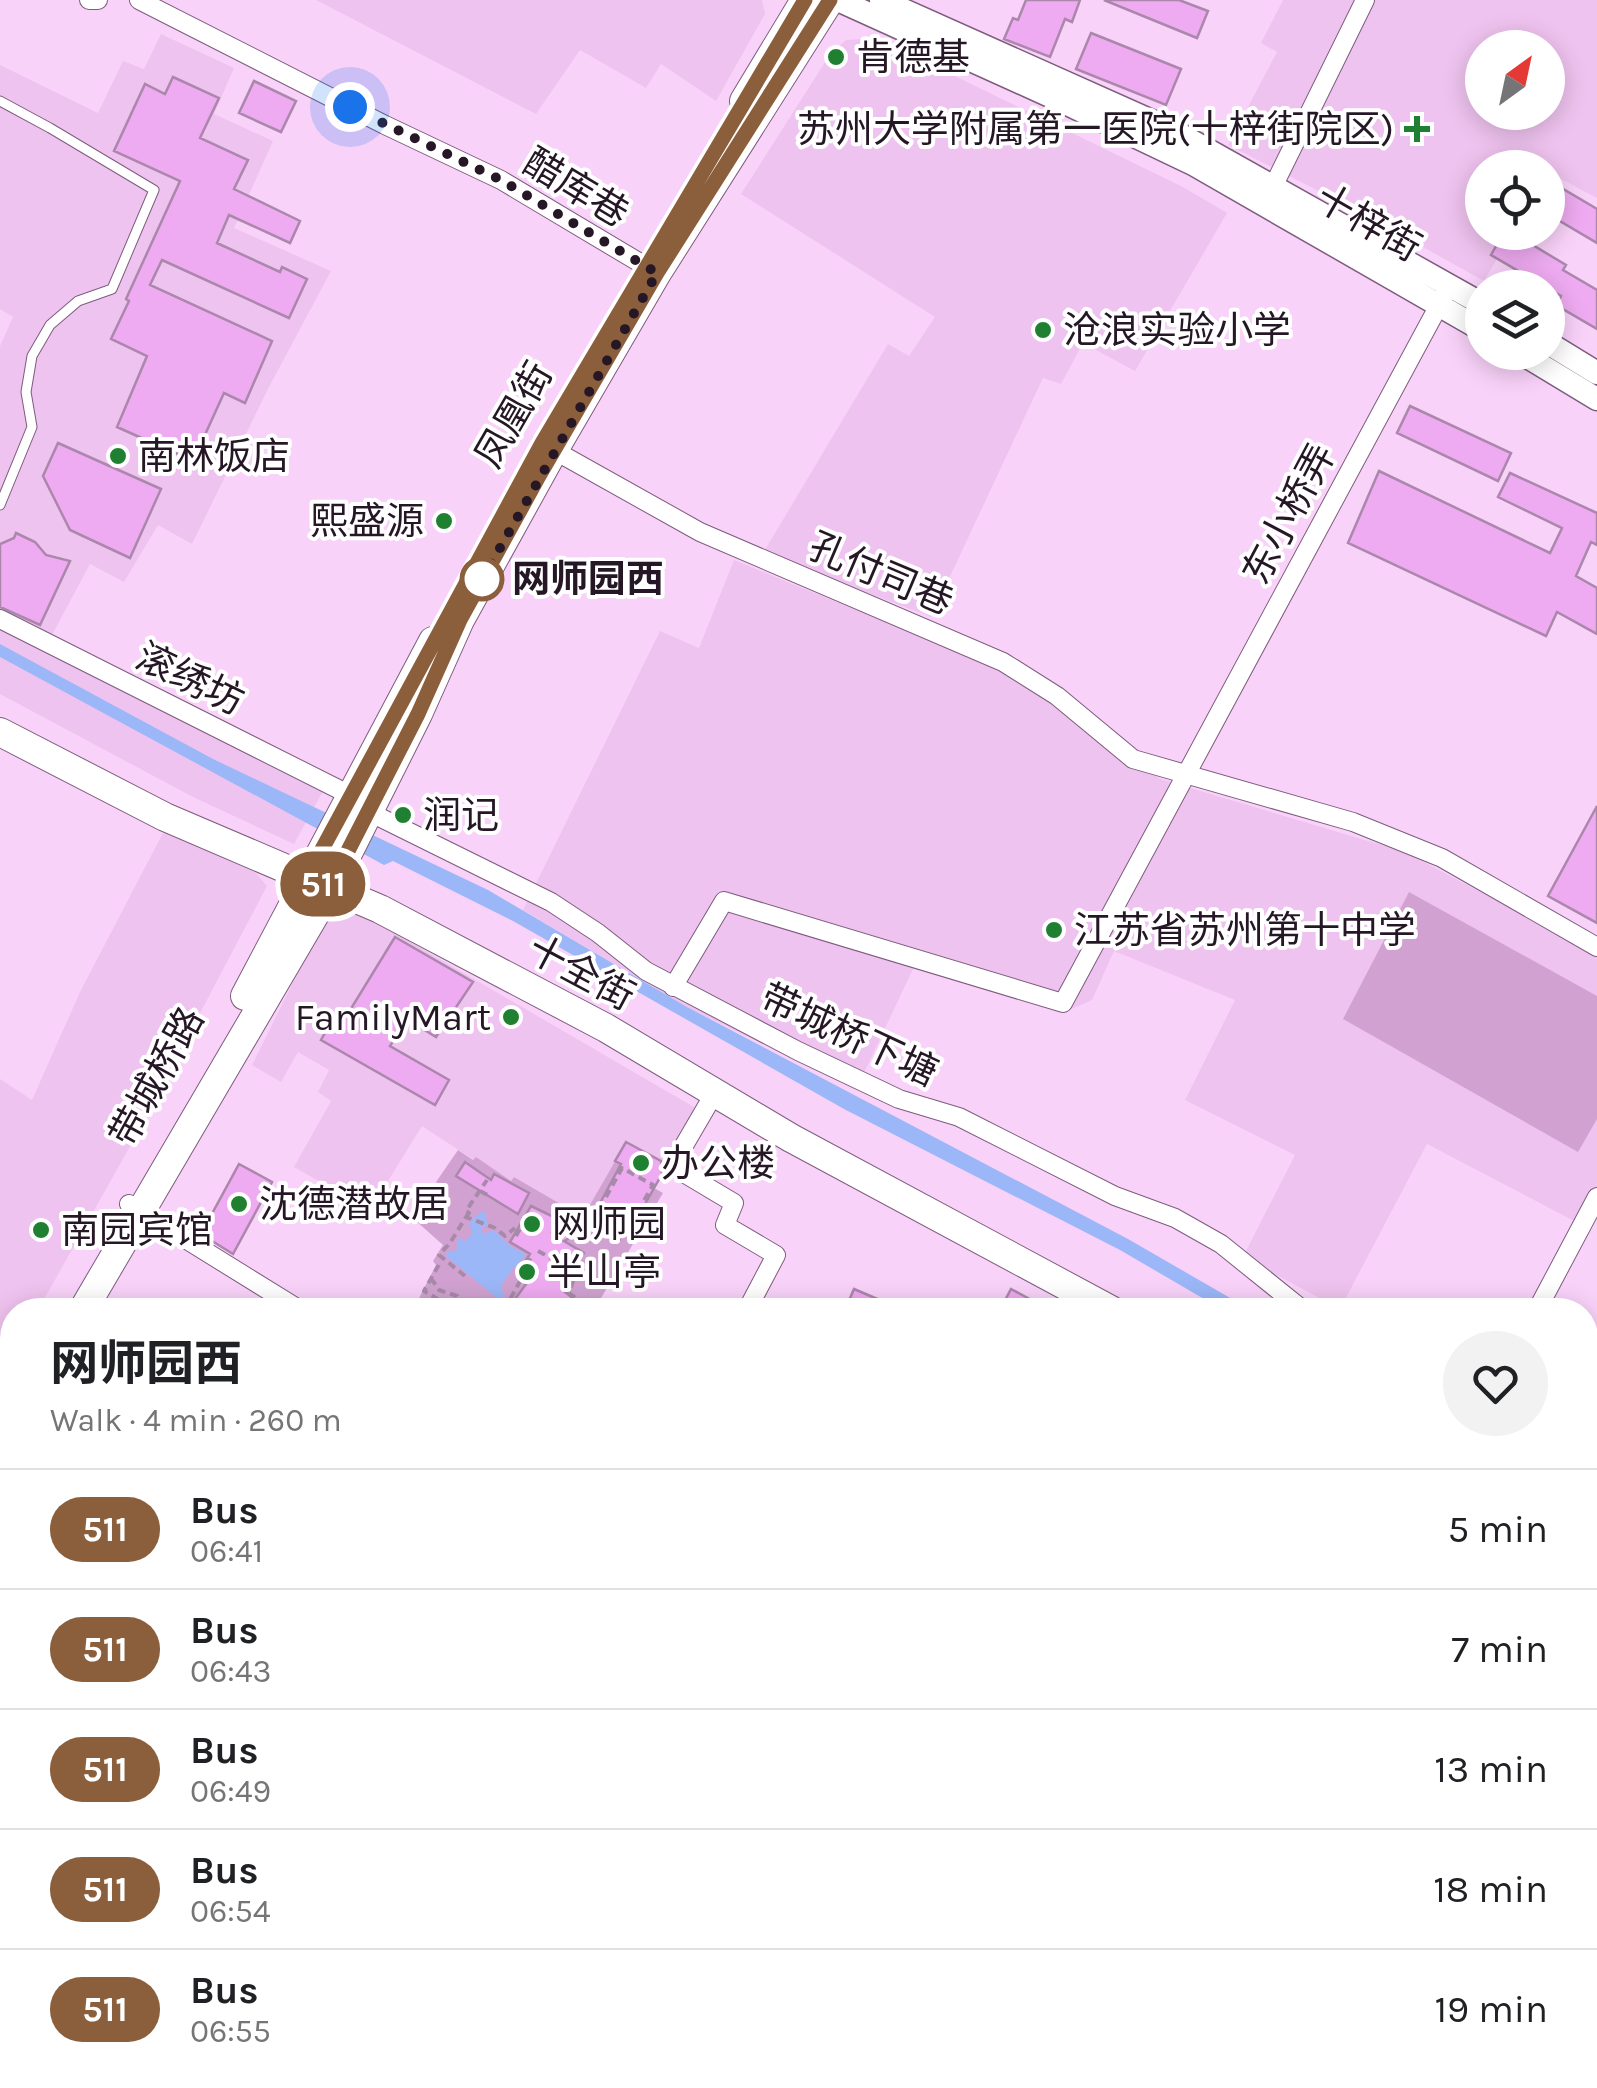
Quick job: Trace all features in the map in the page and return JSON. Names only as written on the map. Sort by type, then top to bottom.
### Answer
[{"type":"main road","name":"凤凰街","points":[[325,870],[548,446],[805,0]]},
{"type":"main road","name":"凤凰街","points":[[651,270],[830,0]]},
{"type":"main road","name":"十全街","points":[[0,732],[165,817],[325,870],[380,909],[606,1028],[858,1175],[1088,1298]]},
{"type":"main road","name":"带城桥路","points":[[88,1298],[218,1046],[325,870]]},
{"type":"main road","name":"带城桥路","points":[[74,1298],[135,1208]]},
{"type":"street","points":[[89,0],[98,0]]},
{"type":"street","name":"醋库巷","points":[[139,0],[501,180],[651,270]]},
{"type":"street","name":"十梓街","points":[[838,0],[1193,164],[1269,195]]},
{"type":"street","name":"十梓街","points":[[881,0],[1174,130],[1269,195],[1445,294],[1465,299]]},
{"type":"street","points":[[1269,195],[1365,0]]},
{"type":"street","name":"十梓街","points":[[1445,294],[1465,313]]},
{"type":"street","name":"东小桥弄","points":[[673,987],[724,901],[1063,1003],[1445,294]]},
{"type":"street","points":[[1565,353],[1597,373]]},
{"type":"street","points":[[1549,370],[1597,400]]},
{"type":"street","name":"孔付司巷","points":[[548,446],[700,532],[1003,662],[1057,696],[1133,759],[1353,822],[1442,858],[1597,947]]},
{"type":"street","name":"滚绣坊","points":[[0,619],[360,804]]},
{"type":"street","name":"带城桥下塘","points":[[360,804],[551,902],[673,987],[899,1099],[958,1117],[1115,1196],[1175,1218],[1221,1244],[1288,1298]]},
{"type":"street","points":[[714,1094],[672,1166],[734,1203],[725,1225],[776,1255],[753,1298]]},
{"type":"street","points":[[1542,1298],[1597,1197]]},
{"type":"street","points":[[135,1208],[281,1298]]},
{"type":"lane","points":[[0,101],[154,190],[112,289],[78,301],[50,324],[32,356],[26,392],[32,427],[0,506]]},
{"type":"path","points":[[615,1016],[642,976]]},
{"type":"path","points":[[606,1197],[622,1168],[652,1185],[630,1225]]},
{"type":"path","points":[[465,1276],[439,1255],[469,1218],[466,1210],[487,1180]]},
{"type":"path","points":[[480,1190],[491,1196]]},
{"type":"path","points":[[516,1236],[522,1216]]},
{"type":"path","points":[[552,1234],[560,1220],[578,1231],[597,1216]]},
{"type":"path","points":[[469,1218],[506,1236],[515,1228]]},
{"type":"path","points":[[538,1251],[576,1272],[568,1294],[572,1298]]},
{"type":"path","points":[[526,1265],[532,1255]]},
{"type":"path","points":[[436,1298],[424,1291],[442,1259]]},
{"type":"path","points":[[507,1298],[523,1276]]},
{"type":"path","points":[[431,1278],[439,1290],[457,1298]]},
{"type":"shaded area","points":[[316,0],[762,0],[765,14],[716,101],[661,64],[646,88],[580,50],[536,114]]},
{"type":"shaded area","name":"苏州大学附属第一医院(十梓街院区)","points":[[1283,0],[1597,0],[1597,198],[1565,181],[1565,150],[1465,150],[1465,250],[1502,250],[1490,270],[1465,270],[1228,145],[1277,52],[1261,43]]},
{"type":"shaded area","name":"南林饭店","points":[[161,34],[234,68],[214,114],[273,141],[234,228],[331,271],[192,544],[158,525],[124,582],[90,564],[52,635],[235,726],[228,745],[323,791],[294,844],[193,797],[0,694],[0,346],[13,317],[0,309],[0,65],[98,113],[123,61],[144,69]]},
{"type":"shaded area","name":"沧浪实验小学","points":[[846,40],[875,40],[928,63],[1183,187],[1227,213],[1135,371],[1083,343],[1061,384],[1043,378],[931,617],[763,553],[888,344],[909,356],[935,317],[741,194],[831,53]]},
{"type":"shaded area","name":"江苏省苏州第十中学","points":[[734,560],[1029,681],[1160,779],[1405,852],[1597,954],[1597,1190],[1578,1223],[1427,1144],[1346,1298],[1319,1298],[1243,1257],[1295,1155],[1185,1100],[1235,1000],[1114,951],[1092,1000],[1067,1011],[921,952],[856,1090],[687,1007],[523,910],[660,631],[699,648]]},
{"type":"shaded area","points":[[164,831],[255,872],[267,886],[128,1150],[45,1298],[0,1298],[0,1079],[32,1100],[80,992]]},
{"type":"shaded area","points":[[1409,892],[1597,996],[1597,1119],[1578,1152],[1343,1019]]},
{"type":"shaded area","points":[[357,911],[699,1110],[667,1165],[626,1142],[583,1217],[514,1177],[511,1181],[422,1126],[370,1210],[294,1167],[331,1101],[318,1092],[329,1070],[298,1052],[281,1082],[252,1065],[326,916]]},
{"type":"shaded area","name":"网师园","points":[[626,1142],[667,1165],[654,1188],[663,1193],[601,1298],[419,1298],[443,1245],[416,1221],[458,1150],[583,1217]]},
{"type":"water","points":[[0,644],[213,759],[488,890],[687,1007],[1128,1239],[1230,1298],[1202,1298],[1120,1250],[844,1109],[513,921],[393,861],[384,865],[0,657]]},
{"type":"water","points":[[484,1210],[488,1224],[481,1229],[483,1234],[494,1230],[510,1246],[526,1254],[522,1266],[513,1268],[501,1286],[503,1298],[497,1298],[446,1256],[447,1252],[456,1252],[458,1238],[466,1241],[472,1233],[469,1222]]},
{"type":"building","points":[[1026,0],[1080,0],[1072,22],[1065,19],[1050,57],[1004,39]]},
{"type":"building","points":[[1104,0],[1179,0],[1208,11],[1197,38]]},
{"type":"building","points":[[1091,33],[1181,69],[1166,105],[1076,69]]},
{"type":"building","points":[[173,77],[219,98],[200,138],[248,160],[234,189],[300,221],[290,243],[229,215],[217,243],[280,272],[282,267],[307,279],[289,318],[162,260],[150,285],[272,341],[245,403],[224,393],[193,461],[117,427],[147,356],[111,339],[180,181],[114,151],[145,84],[165,94]]},
{"type":"building","points":[[254,81],[296,101],[281,132],[239,113]]},
{"type":"building","points":[[1565,190],[1597,209],[1597,243],[1565,224]]},
{"type":"building","points":[[1494,250],[1541,250],[1566,265],[1563,270],[1517,270],[1491,255]]},
{"type":"building","points":[[1565,271],[1597,290],[1597,329],[1565,310]]},
{"type":"building","points":[[1410,406],[1511,453],[1498,481],[1397,433]]},
{"type":"building","points":[[58,443],[161,489],[130,558],[70,530],[43,476]]},
{"type":"building","points":[[1379,471],[1550,553],[1562,528],[1498,497],[1510,473],[1597,513],[1597,545],[1591,542],[1576,576],[1597,588],[1597,634],[1557,612],[1546,636],[1348,543]]},
{"type":"building","points":[[16,533],[35,542],[46,555],[70,561],[40,625],[0,607],[0,544]]},
{"type":"building","points":[[1597,806],[1597,923],[1548,896]]},
{"type":"building","points":[[395,937],[473,982],[436,1037],[407,1019],[390,1046],[449,1080],[435,1105],[321,1040],[335,1015],[344,1020]]},
{"type":"building","points":[[626,1142],[661,1161],[662,1174],[632,1227],[628,1224],[620,1239],[590,1222],[621,1164],[615,1161]]},
{"type":"building","points":[[465,1162],[491,1180],[494,1174],[529,1193],[518,1214],[456,1176]]},
{"type":"building","name":"沈德潜故居","points":[[239,1164],[272,1182],[233,1254],[201,1234]]},
{"type":"building","points":[[531,1206],[583,1231],[564,1241],[584,1253],[562,1290],[573,1298],[516,1298],[529,1280],[518,1272],[530,1254],[510,1242]]},
{"type":"building","points":[[854,1289],[875,1298],[850,1298]]},
{"type":"building","points":[[1011,1289],[1028,1298],[1006,1298]]},
{"type":"bus line","name":"511","points":[[805,0],[591,356],[307,877],[330,886],[418,714],[460,620],[539,476],[657,273],[830,0]]},
{"type":"place","name":"肯德基","points":[[836,57]]},
{"type":"place","name":"苏州大学附属第一医院(十梓街院区)","points":[[1417,129]]},
{"type":"place","name":"沧浪实验小学","points":[[1043,330]]},
{"type":"place","name":"南林饭店","points":[[118,456]]},
{"type":"place","name":"熙盛源","points":[[444,521]]},
{"type":"place","name":"网师园西","points":[[482,579]]},
{"type":"place","name":"润记","points":[[403,815]]},
{"type":"place","name":"江苏省苏州第十中学","points":[[1054,930]]},
{"type":"place","name":"FamilyMart","points":[[511,1017]]},
{"type":"place","name":"办公楼","points":[[641,1163]]},
{"type":"place","name":"沈德潜故居","points":[[239,1204]]},
{"type":"place","name":"网师园","points":[[532,1224]]},
{"type":"place","name":"南园宾馆","points":[[41,1230]]},
{"type":"place","name":"半山亭","points":[[527,1272]]},
{"type":"route","points":[[350,107],[501,180],[657,273],[476,590],[482,579]]}]
